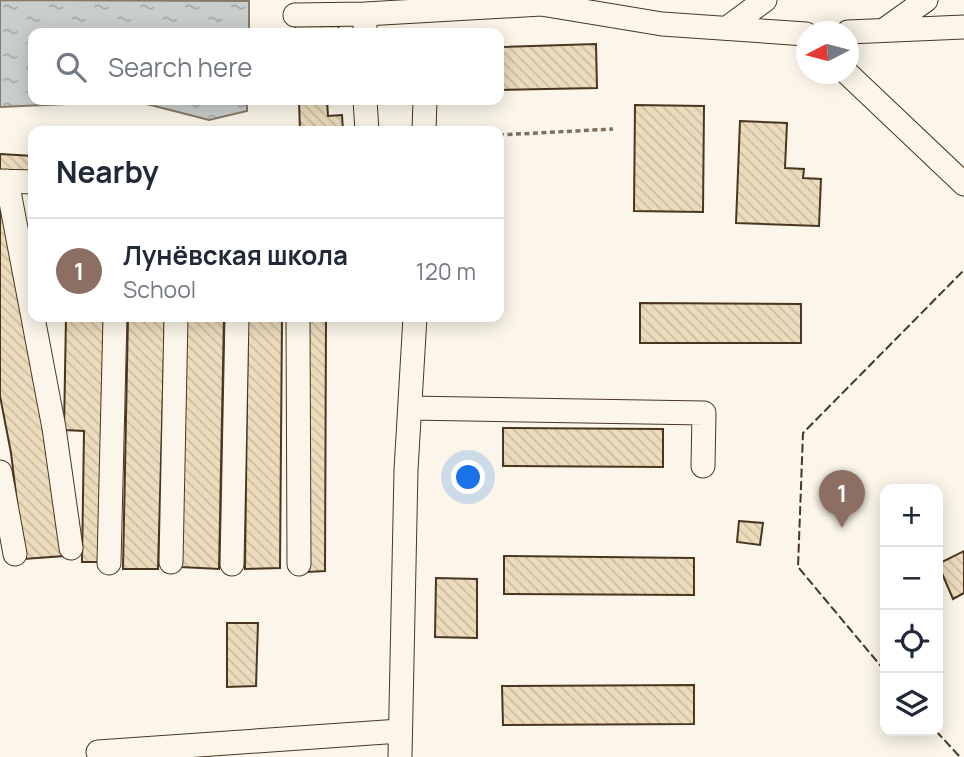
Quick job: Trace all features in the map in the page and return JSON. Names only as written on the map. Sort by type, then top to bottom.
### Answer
[{"type":"street","points":[[727,28],[765,0]]},
{"type":"street","points":[[884,30],[926,0]]},
{"type":"street","points":[[295,15],[365,23],[541,4],[662,24],[796,33]]},
{"type":"street","points":[[859,31],[964,27]]},
{"type":"street","points":[[859,84],[964,184]]},
{"type":"street","points":[[366,105],[367,126]]},
{"type":"street","points":[[424,126],[425,105]]},
{"type":"street","points":[[28,182],[4,181],[28,300]]},
{"type":"street","points":[[33,322],[54,428],[71,548]]},
{"type":"street","points":[[109,563],[115,322]]},
{"type":"street","points":[[171,562],[176,322]]},
{"type":"street","points":[[232,564],[236,322]]},
{"type":"street","points":[[298,322],[299,564]]},
{"type":"street","points":[[400,757],[415,322]]},
{"type":"street","points":[[410,408],[704,413],[703,466]]},
{"type":"street","points":[[0,472],[15,554]]},
{"type":"street","points":[[98,752],[400,731]]},
{"type":"path","points":[[504,135],[613,129]]},
{"type":"water","points":[[0,0],[249,1],[249,28],[28,28],[28,105],[45,105],[0,107]]},
{"type":"water","points":[[151,105],[247,105],[247,111],[209,120]]},
{"type":"building","points":[[338,22],[339,28],[295,28],[295,25]]},
{"type":"building","points":[[596,44],[597,88],[504,90],[504,47]]},
{"type":"building","points":[[299,105],[327,105],[328,116],[342,115],[343,126],[300,126]]},
{"type":"building","points":[[635,105],[704,106],[703,212],[634,211]]},
{"type":"building","points":[[740,121],[787,123],[785,168],[804,169],[803,178],[821,179],[819,226],[736,223]]},
{"type":"building","points":[[0,154],[28,156],[28,175],[0,174]]},
{"type":"building","points":[[0,205],[20,288],[64,556],[24,559],[11,453],[0,396]]},
{"type":"building","points":[[640,303],[801,304],[801,343],[640,343]]},
{"type":"building","points":[[66,322],[104,322],[99,562],[82,562],[84,431],[64,430]]},
{"type":"building","points":[[128,322],[165,322],[158,569],[123,569]]},
{"type":"building","points":[[186,322],[224,322],[219,569],[181,567]]},
{"type":"building","points":[[248,322],[282,322],[280,568],[245,569]]},
{"type":"building","points":[[307,322],[326,322],[325,571],[307,572]]},
{"type":"building","points":[[503,428],[663,429],[663,467],[503,466]]},
{"type":"building","points":[[739,521],[763,523],[760,545],[737,542]]},
{"type":"building","points":[[964,551],[964,593],[953,599],[943,576],[943,562]]},
{"type":"building","points":[[504,556],[694,558],[694,595],[504,594]]},
{"type":"building","points":[[436,578],[477,579],[477,638],[435,637]]},
{"type":"building","points":[[227,623],[258,623],[256,686],[227,687]]},
{"type":"building","points":[[694,685],[694,724],[503,725],[502,686]]},
{"type":"fence","points":[[880,665],[798,567],[803,433],[964,270]]},
{"type":"fence","points":[[941,736],[960,757]]},
{"type":"place","name":"Лунёвская школа","points":[[842,528]]}]
